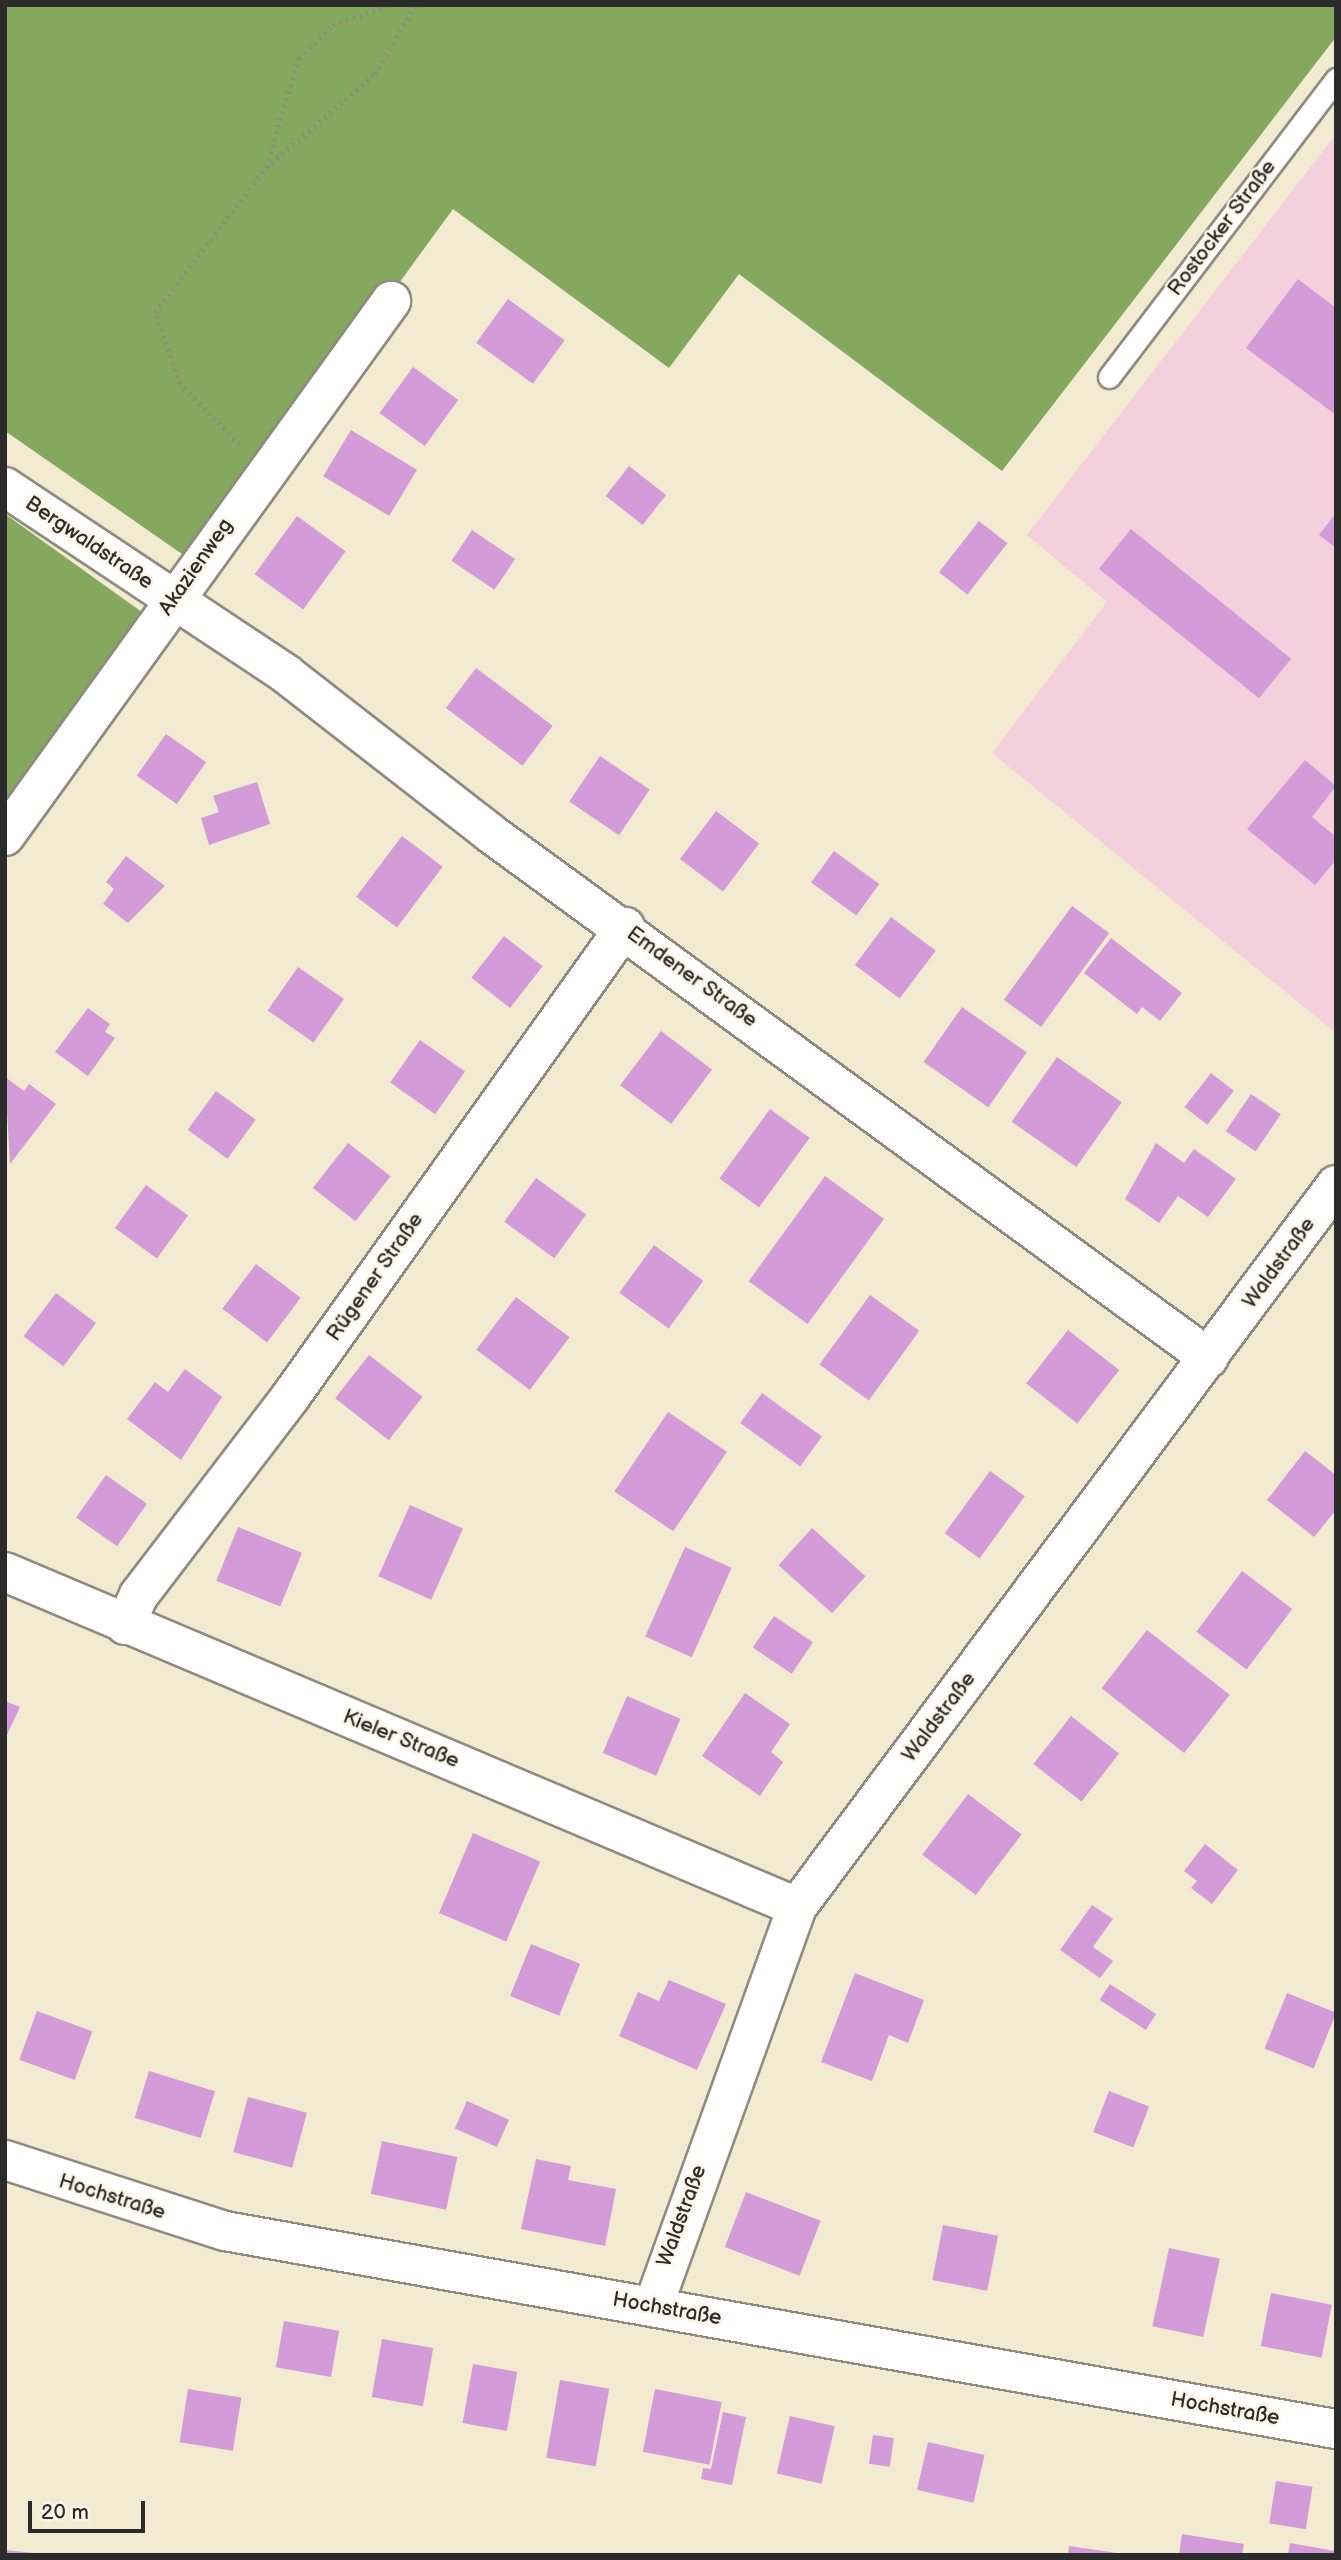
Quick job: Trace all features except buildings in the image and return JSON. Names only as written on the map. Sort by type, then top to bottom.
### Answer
[{"type":"street","name":"Akazienweg","points":[[5,836],[263,470],[391,301]]},
{"type":"street","name":"Bergwaldstraße","points":[[5,487],[173,600]]},
{"type":"street","name":"Emdener Straße","points":[[173,600],[286,674],[625,928],[1209,1358]]},
{"type":"street","name":"Rügener Straße","points":[[125,1625],[139,1595],[291,1396],[625,928]]},
{"type":"street","name":"Waldstraße","points":[[653,2307],[662,2270],[797,1907],[1336,1185]]},
{"type":"street","name":"Kieler Straße","points":[[5,1572],[797,1907]]},
{"type":"street","name":"Hochstraße","points":[[5,2160],[225,2231],[1336,2429]]},
{"type":"lane","name":"Rostocker Straße","points":[[1109,377],[1336,79]]},
{"type":"path","points":[[266,168],[299,58],[333,26],[390,5]]},
{"type":"path","points":[[263,470],[180,384],[155,312],[266,168],[375,74],[415,5]]},
{"type":"shaded area","points":[[1336,134],[1336,1033],[992,753],[1107,602],[1027,535]]},
{"type":"green space","points":[[5,5],[1336,5],[1336,37],[1002,471],[739,274],[669,368],[453,209],[195,563],[5,431]]},
{"type":"green space","points":[[5,514],[153,620],[5,822]]}]
